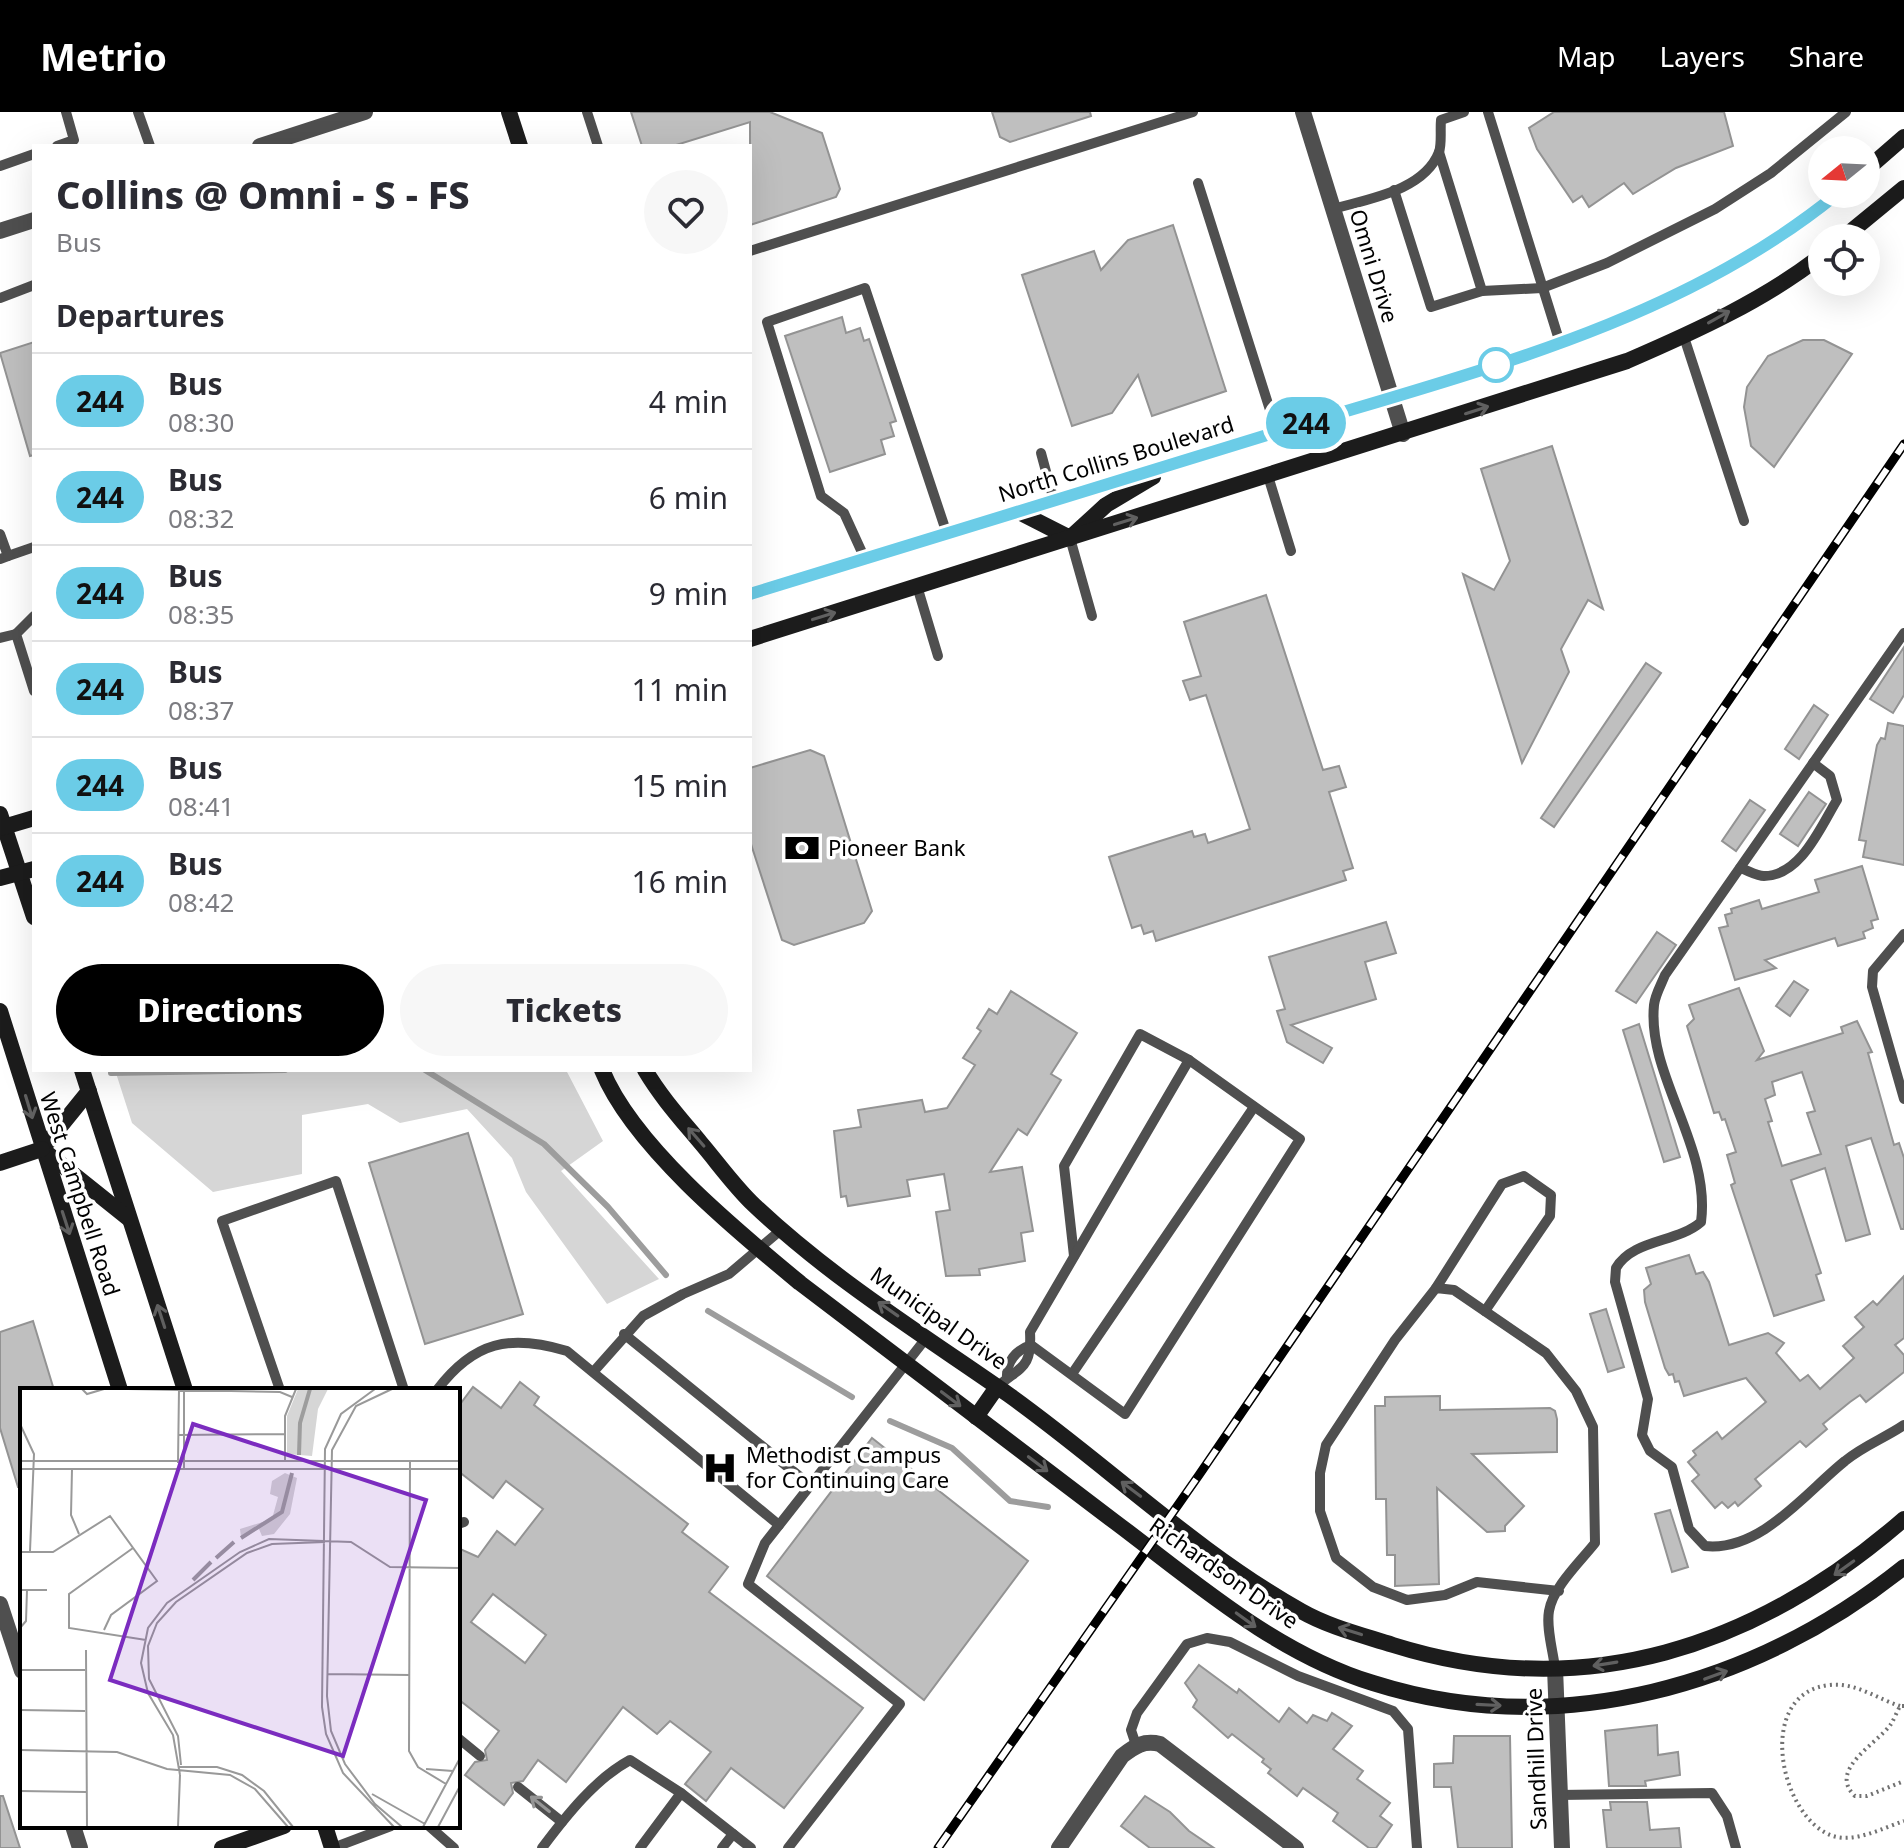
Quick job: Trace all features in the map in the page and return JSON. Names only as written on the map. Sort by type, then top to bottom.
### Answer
[{"type":"main road","points":[[509,112],[519,144]]},
{"type":"main road","points":[[1880,158],[1904,137]]},
{"type":"main road","points":[[1861,224],[1902,191]]},
{"type":"main road","name":"North Collins Boulevard","points":[[752,593],[1560,343],[1671,296],[1730,265],[1816,208]]},
{"type":"main road","points":[[752,638],[1627,361],[1684,337],[1808,266]]},
{"type":"main road","points":[[1070,538],[1106,505],[1179,462]]},
{"type":"main road","points":[[1019,512],[1070,538]]},
{"type":"main road","points":[[32,818],[1,823],[27,871],[32,904]]},
{"type":"main road","points":[[0,878],[27,871]]},
{"type":"main road","name":"West Campbell Road","points":[[0,1011],[119,1388]]},
{"type":"main road","name":"West Campbell Road","points":[[83,1072],[184,1388]]},
{"type":"main road","points":[[603,1072],[609,1087],[644,1134],[761,1251]]},
{"type":"main road","name":"Municipal Drive","points":[[646,1072],[661,1097],[752,1203],[820,1261],[927,1337],[1002,1383],[1238,1570]]},
{"type":"main road","points":[[0,1163],[42,1149],[89,1091]]},
{"type":"main road","points":[[42,1149],[129,1219]]},
{"type":"main road","name":"Richardson Drive","points":[[761,1251],[907,1365],[1260,1630],[1372,1683],[1473,1704],[1557,1705],[1645,1694],[1722,1674],[1798,1638],[1850,1608],[1904,1567]]},
{"type":"main road","points":[[976,1417],[1002,1383]]},
{"type":"main road","name":"Richardson Drive","points":[[1238,1570],[1303,1612],[1421,1654],[1495,1666],[1595,1666],[1663,1655],[1706,1642],[1813,1590],[1904,1519]]},
{"type":"main road","points":[[326,1828],[332,1848]]},
{"type":"main road","points":[[222,1848],[265,1836]]},
{"type":"street","points":[[266,144],[365,112]]},
{"type":"street","name":"Omni Drive","points":[[1303,112],[1403,434]]},
{"type":"street","points":[[0,231],[32,221]]},
{"type":"street","points":[[0,1604],[20,1665]]},
{"type":"street","name":"Sandhill Drive","points":[[1555,1668],[1562,1848]]},
{"type":"street","points":[[1059,1848],[1122,1756],[1136,1745],[1150,1741],[1160,1744],[1296,1848]]},
{"type":"street","points":[[74,1828],[80,1848]]},
{"type":"lane","points":[[63,144],[74,140],[66,112]]},
{"type":"lane","points":[[138,112],[149,144]]},
{"type":"lane","points":[[587,112],[597,144]]},
{"type":"lane","points":[[752,250],[1193,112]]},
{"type":"lane","points":[[1464,112],[1441,120],[1439,152],[1482,291]]},
{"type":"lane","points":[[1488,112],[1560,343]]},
{"type":"lane","points":[[1394,190],[1431,307],[1482,291],[1542,288],[1607,263],[1715,209],[1771,173],[1846,112]]},
{"type":"lane","points":[[1333,209],[1394,190],[1416,178],[1439,152]]},
{"type":"lane","points":[[0,166],[32,155]]},
{"type":"lane","points":[[1198,183],[1277,432]]},
{"type":"lane","points":[[0,298],[32,286]]},
{"type":"lane","points":[[865,559],[844,513],[821,496],[767,322],[865,288],[947,534]]},
{"type":"lane","points":[[1684,337],[1744,521]]},
{"type":"lane","points":[[1041,453],[1054,501]]},
{"type":"lane","points":[[1268,476],[1291,551]]},
{"type":"lane","points":[[0,534],[4,557],[32,548]]},
{"type":"lane","points":[[1070,538],[1092,616]]},
{"type":"lane","points":[[917,586],[938,656]]},
{"type":"lane","points":[[0,638],[16,634],[32,618]]},
{"type":"lane","points":[[1904,633],[1665,975],[1654,1001],[1653,1035],[1700,1174],[1704,1199],[1701,1222],[1687,1234],[1632,1251],[1616,1268],[1619,1301],[1648,1399],[1642,1435],[1650,1451],[1672,1467],[1695,1538],[1705,1546],[1718,1548],[1783,1517],[1847,1458],[1904,1425]]},
{"type":"lane","points":[[16,634],[32,685]]},
{"type":"lane","points":[[1740,868],[1763,876],[1784,871],[1804,854],[1837,800],[1830,776],[1813,763]]},
{"type":"lane","points":[[1904,934],[1873,971],[1872,987],[1904,1099]]},
{"type":"lane","points":[[1031,1345],[1125,1414],[1300,1139],[1189,1060],[1140,1034],[1064,1166],[1074,1256]]},
{"type":"lane","points":[[1031,1345],[1030,1332],[1189,1060]]},
{"type":"lane","points":[[1072,1374],[1254,1107]]},
{"type":"lane","points":[[1485,1311],[1550,1216],[1551,1195],[1524,1176],[1502,1184],[1436,1288],[1395,1340],[1326,1445],[1320,1473],[1320,1511],[1336,1558],[1373,1587],[1407,1600],[1445,1595],[1477,1582],[1559,1591]]},
{"type":"lane","points":[[279,1388],[222,1221],[336,1181],[401,1388]]},
{"type":"lane","points":[[595,1370],[643,1316],[729,1274],[761,1251],[782,1229]]},
{"type":"lane","points":[[1436,1288],[1454,1290],[1546,1353],[1576,1391],[1593,1427],[1595,1543],[1559,1591],[1549,1611],[1555,1668]]},
{"type":"lane","points":[[624,1334],[810,1485]]},
{"type":"lane","points":[[788,1848],[900,1704],[748,1584],[765,1543],[927,1337]]},
{"type":"lane","points":[[438,1388],[455,1366],[500,1343],[532,1340],[567,1351],[595,1370],[779,1525]]},
{"type":"lane","points":[[1002,1383],[1013,1358],[1020,1349],[1031,1345]]},
{"type":"lane","points":[[1136,1745],[1131,1730],[1137,1713],[1187,1644],[1207,1638],[1230,1642],[1298,1676],[1393,1711],[1408,1729],[1417,1848]]},
{"type":"lane","points":[[460,1740],[480,1756]]},
{"type":"lane","points":[[542,1848],[562,1822],[614,1768],[630,1760],[681,1793],[751,1848]]},
{"type":"lane","points":[[518,1787],[562,1822]]},
{"type":"lane","points":[[640,1848],[681,1793]]},
{"type":"lane","points":[[1558,1795],[1712,1793],[1727,1816],[1736,1848]]},
{"type":"lane","points":[[332,1848],[386,1828]]},
{"type":"lane","points":[[431,1828],[454,1848]]},
{"type":"lane","points":[[722,1848],[733,1834]]},
{"type":"path","points":[[1904,1781],[1867,1796],[1855,1796],[1848,1789],[1846,1776],[1851,1765],[1891,1724],[1902,1706],[1847,1686],[1811,1690],[1793,1703],[1785,1718],[1781,1743],[1792,1790],[1804,1812],[1821,1829],[1844,1838],[1904,1821]]},
{"type":"shaded area","points":[[116,1072],[567,1072],[603,1141],[561,1171],[659,1279],[607,1304],[526,1192],[512,1158],[467,1109],[400,1123],[368,1104],[302,1115],[302,1174],[213,1192],[132,1123]]},
{"type":"building","points":[[631,112],[770,112],[822,133],[840,189],[836,197],[752,224],[750,122],[679,144],[641,144]]},
{"type":"building","points":[[992,112],[1090,112],[1091,116],[1010,142],[1000,137]]},
{"type":"building","points":[[1554,112],[1724,112],[1733,146],[1676,168],[1633,194],[1624,183],[1589,207],[1582,196],[1573,202],[1537,149],[1529,128]]},
{"type":"building","points":[[1173,225],[1226,391],[1152,416],[1138,375],[1112,413],[1072,426],[1022,275],[1094,251],[1101,270],[1128,240]]},
{"type":"building","points":[[842,317],[846,333],[860,328],[864,341],[869,339],[896,421],[890,423],[894,436],[881,440],[885,454],[830,472],[785,336]]},
{"type":"building","points":[[1803,340],[1824,340],[1852,354],[1774,467],[1751,446],[1744,407],[1747,387],[1768,356]]},
{"type":"building","points":[[32,343],[32,456],[30,456],[0,353]]},
{"type":"building","points":[[1552,446],[1603,609],[1588,600],[1561,649],[1569,672],[1522,763],[1463,574],[1494,590],[1510,561],[1481,469]]},
{"type":"building","points":[[1266,595],[1323,770],[1339,766],[1346,787],[1329,792],[1353,868],[1343,871],[1346,880],[1156,941],[1153,931],[1144,934],[1141,925],[1132,928],[1109,857],[1192,831],[1194,837],[1205,834],[1208,843],[1250,829],[1206,695],[1190,700],[1183,681],[1201,676],[1184,622]]},
{"type":"building","points":[[1904,647],[1904,695],[1893,713],[1870,699]]},
{"type":"building","points":[[1646,663],[1661,673],[1554,827],[1541,818]]},
{"type":"building","points":[[1814,705],[1828,715],[1799,759],[1785,749]]},
{"type":"building","points":[[1888,723],[1904,726],[1904,865],[1863,857],[1866,841],[1859,840],[1877,745],[1881,738],[1885,739]]},
{"type":"building","name":"Pioneer Bank","points":[[810,750],[824,756],[872,911],[864,923],[794,945],[782,940],[752,847],[752,767]]},
{"type":"building","points":[[1809,792],[1826,804],[1798,846],[1780,834]]},
{"type":"building","points":[[1750,800],[1765,810],[1736,851],[1722,841]]},
{"type":"building","points":[[1862,866],[1878,919],[1871,921],[1873,928],[1863,932],[1865,938],[1838,946],[1835,938],[1765,960],[1776,968],[1735,980],[1719,928],[1728,926],[1725,915],[1732,913],[1731,909],[1759,900],[1762,909],[1819,892],[1815,880]]},
{"type":"building","points":[[1386,922],[1396,953],[1365,962],[1376,999],[1291,1025],[1332,1048],[1323,1063],[1287,1042],[1277,1011],[1285,1009],[1269,957]]},
{"type":"building","points":[[1657,932],[1676,945],[1636,1003],[1616,991]]},
{"type":"building","points":[[1794,981],[1808,990],[1790,1016],[1776,1006]]},
{"type":"building","points":[[1739,988],[1764,1051],[1757,1060],[1843,1033],[1841,1027],[1857,1021],[1872,1052],[1868,1053],[1894,1145],[1899,1143],[1904,1158],[1904,1229],[1901,1229],[1871,1138],[1846,1146],[1870,1234],[1846,1241],[1825,1168],[1791,1180],[1821,1273],[1816,1275],[1824,1300],[1774,1316],[1731,1185],[1735,1183],[1727,1155],[1736,1152],[1725,1119],[1722,1120],[1719,1112],[1714,1113],[1687,1026],[1694,1019],[1689,1005]],"holes":[[[1802,1072],[1815,1111],[1807,1113],[1821,1154],[1782,1166],[1768,1122],[1772,1121],[1765,1099],[1775,1095],[1772,1082]]]},
{"type":"building","points":[[1011,991],[1077,1033],[1051,1074],[1061,1080],[1027,1135],[1018,1129],[990,1172],[1022,1167],[1033,1231],[1021,1233],[1025,1261],[979,1269],[980,1275],[946,1276],[936,1212],[950,1210],[944,1174],[907,1180],[910,1196],[848,1206],[846,1196],[841,1197],[834,1131],[861,1127],[858,1110],[922,1100],[925,1112],[947,1108],[975,1065],[963,1058],[981,1031],[977,1028],[989,1009],[997,1014]]},
{"type":"building","points":[[1639,1024],[1680,1157],[1664,1162],[1623,1030]]},
{"type":"building","points":[[468,1133],[523,1314],[425,1344],[369,1163]]},
{"type":"building","points":[[1689,1255],[1696,1274],[1703,1272],[1709,1282],[1729,1345],[1768,1333],[1784,1343],[1776,1353],[1800,1381],[1808,1375],[1820,1389],[1854,1358],[1843,1346],[1864,1327],[1855,1317],[1873,1301],[1877,1305],[1904,1276],[1904,1338],[1895,1345],[1904,1355],[1904,1372],[1866,1402],[1860,1395],[1850,1402],[1823,1424],[1827,1429],[1806,1447],[1800,1441],[1755,1479],[1761,1486],[1738,1506],[1735,1502],[1728,1508],[1722,1502],[1715,1508],[1692,1481],[1699,1475],[1688,1462],[1696,1455],[1693,1451],[1717,1432],[1722,1439],[1766,1402],[1746,1378],[1684,1396],[1679,1381],[1675,1382],[1673,1374],[1669,1375],[1665,1368],[1645,1302],[1644,1290],[1651,1284],[1646,1268]]},
{"type":"building","points":[[1606,1309],[1624,1367],[1608,1372],[1590,1314]]},
{"type":"building","points":[[33,1321],[53,1388],[20,1388],[20,1487],[0,1428],[0,1332]]},
{"type":"building","points":[[520,1382],[539,1397],[534,1405],[688,1524],[682,1532],[728,1567],[709,1592],[863,1708],[784,1808],[731,1768],[706,1801],[685,1784],[711,1752],[670,1721],[657,1734],[623,1707],[566,1782],[538,1760],[523,1781],[511,1783],[513,1793],[504,1805],[465,1775],[475,1762],[487,1760],[485,1750],[499,1731],[460,1701],[460,1549],[478,1557],[497,1531],[515,1545],[543,1509],[506,1481],[493,1498],[460,1473],[460,1404],[473,1387],[501,1408]],"holes":[[[493,1594],[546,1635],[525,1663],[471,1622]]]},
{"type":"building","points":[[1440,1396],[1440,1410],[1550,1408],[1555,1411],[1557,1419],[1557,1452],[1472,1454],[1524,1506],[1505,1526],[1505,1531],[1487,1532],[1437,1488],[1439,1584],[1395,1586],[1395,1555],[1387,1555],[1386,1499],[1376,1499],[1375,1406],[1385,1406],[1385,1397]]},
{"type":"building","points":[[872,1438],[1028,1561],[924,1700],[767,1576]]},
{"type":"building","points":[[1670,1510],[1688,1567],[1672,1572],[1655,1514]]},
{"type":"building","points":[[1199,1665],[1237,1693],[1239,1689],[1279,1722],[1289,1708],[1307,1723],[1313,1715],[1327,1721],[1332,1713],[1352,1726],[1333,1749],[1363,1771],[1357,1779],[1390,1803],[1380,1816],[1392,1825],[1376,1848],[1369,1848],[1333,1821],[1338,1813],[1303,1788],[1297,1796],[1268,1773],[1271,1769],[1262,1762],[1264,1759],[1232,1734],[1228,1738],[1193,1707],[1197,1700],[1185,1683]]},
{"type":"building","points":[[1657,1725],[1658,1755],[1678,1752],[1680,1775],[1645,1781],[1646,1786],[1609,1786],[1605,1731]]},
{"type":"building","points":[[1454,1736],[1510,1736],[1512,1848],[1458,1848],[1451,1787],[1434,1787],[1434,1764],[1453,1763]]},
{"type":"building","points":[[0,1796],[3,1796],[20,1848],[0,1848]]},
{"type":"building","points":[[1145,1796],[1214,1848],[1150,1848],[1121,1826]]},
{"type":"building","points":[[1610,1802],[1647,1802],[1650,1830],[1679,1828],[1681,1848],[1607,1848],[1603,1810],[1611,1810]]},
{"type":"waterway","points":[[111,1073],[169,1072]]},
{"type":"waterway","points":[[428,1072],[544,1144],[608,1207],[666,1275]]},
{"type":"waterway","points":[[708,1311],[852,1397]]},
{"type":"waterway","points":[[890,1421],[952,1448],[1010,1501],[1048,1507]]},
{"type":"railway","points":[[938,1848],[1199,1475],[1904,444]]},
{"type":"bus line","name":"244","points":[[752,593],[1539,351],[1671,296],[1765,244],[1817,208]]},
{"type":"place","name":"Pioneer Bank","points":[[802,848]]},
{"type":"place","name":"Methodist Campus for Continuing Care","points":[[720,1468]]}]
